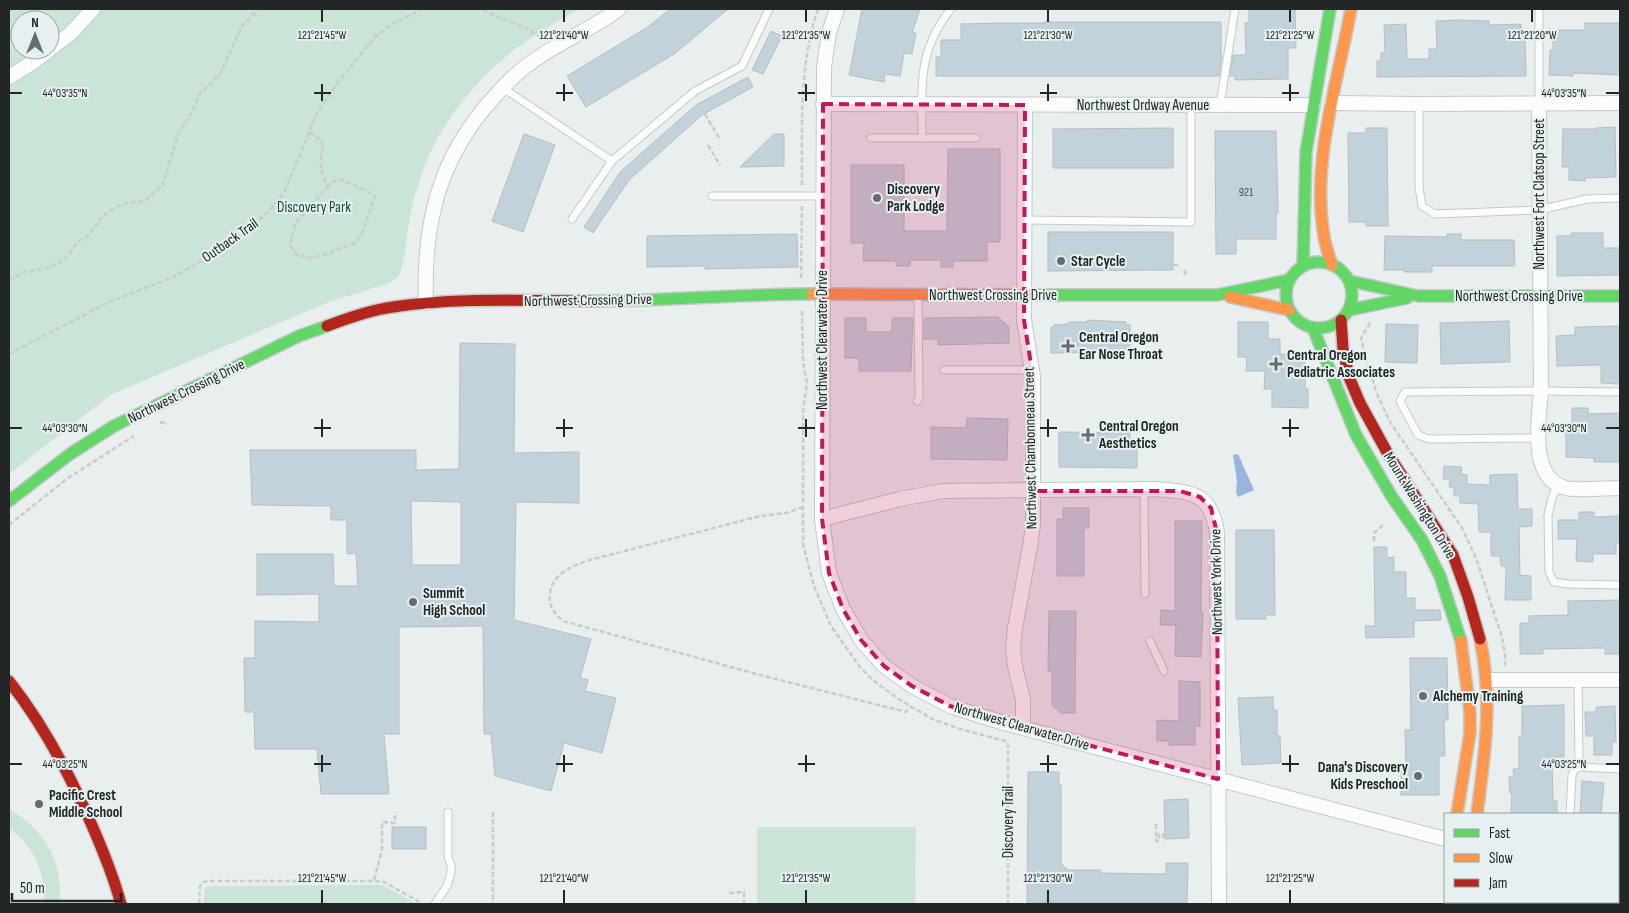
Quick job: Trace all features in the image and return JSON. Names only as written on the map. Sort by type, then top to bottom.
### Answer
[{"type":"street","points":[[60,42],[93,9]]},
{"type":"street","points":[[426,304],[425,278],[431,216],[443,178],[459,144],[479,114],[523,68],[547,50],[619,9]]},
{"type":"street","name":"Northwest Clearwater Drive","points":[[837,9],[829,33],[824,67],[822,519],[829,573],[843,609],[861,640],[884,666],[912,686],[950,706],[1023,728],[1444,839]]},
{"type":"street","points":[[1303,266],[1304,181],[1313,105],[1330,9]]},
{"type":"street","points":[[1332,265],[1324,238],[1321,214],[1323,169],[1332,103],[1352,9]]},
{"type":"street","points":[[9,77],[36,60]]},
{"type":"street","points":[[1332,103],[1620,103]]},
{"type":"street","name":"Northwest Ordway Avenue","points":[[823,104],[1313,105]]},
{"type":"street","name":"Northwest Fort Clatsop Street","points":[[1539,104],[1541,391],[1538,438],[1540,459],[1547,474],[1558,484]]},
{"type":"street","name":"Northwest Chambonneau Street","points":[[1023,728],[1023,700],[1013,648],[1030,548],[1034,491],[1031,370],[1024,320],[1025,105]]},
{"type":"street","points":[[1316,262],[1332,265],[1342,271],[1350,282],[1353,296],[1349,310],[1342,320],[1328,328],[1313,328],[1298,321],[1289,310],[1286,294],[1289,280],[1303,266],[1316,262]]},
{"type":"street","name":"Northwest Crossing Drive","points":[[9,501],[70,454],[114,426],[299,336],[350,318],[392,307],[457,301],[632,301],[765,294],[1217,294],[1289,280]]},
{"type":"street","name":"Northwest Crossing Drive","points":[[1350,282],[1418,296]]},
{"type":"street","name":"Northwest Crossing Drive","points":[[1217,294],[1289,310]]},
{"type":"street","name":"Northwest Crossing Drive","points":[[1349,310],[1418,296],[1620,296]]},
{"type":"street","name":"Mount Washington Drive","points":[[1342,320],[1342,351],[1359,401],[1395,467],[1453,556],[1477,621],[1487,680],[1488,721],[1477,813]]},
{"type":"street","name":"Mount Washington Drive","points":[[1313,328],[1356,435],[1392,497],[1422,540],[1440,576],[1456,623],[1462,647],[1470,712],[1470,732],[1457,813]]},
{"type":"street","points":[[1558,484],[1566,488],[1620,488]]},
{"type":"street","name":"Northwest York Drive","points":[[822,519],[900,499],[943,491],[1144,489],[1180,491],[1200,496],[1211,508],[1216,533],[1218,904]]},
{"type":"street","points":[[1487,680],[1620,680]]},
{"type":"street","points":[[9,681],[35,718],[70,778],[102,848],[121,904]]},
{"type":"lane","points":[[572,219],[612,161],[695,91],[742,66],[769,9]]},
{"type":"lane","points":[[922,138],[922,73],[926,55],[932,37],[951,9]]},
{"type":"lane","points":[[1220,105],[1235,9]]},
{"type":"lane","points":[[1538,9],[1539,104]]},
{"type":"lane","points":[[503,88],[612,161]]},
{"type":"lane","points":[[1419,104],[1419,186],[1422,206],[1435,214],[1539,210],[1587,199],[1620,198]]},
{"type":"lane","points":[[1025,220],[1191,222],[1191,105]]},
{"type":"lane","points":[[871,138],[976,138]]},
{"type":"lane","points":[[712,196],[823,196]]},
{"type":"lane","points":[[916,401],[919,398],[918,295]]},
{"type":"lane","points":[[944,370],[1031,370]]},
{"type":"lane","points":[[1538,438],[1429,439],[1418,435],[1400,401],[1404,392],[1620,392]]},
{"type":"lane","points":[[1558,484],[1548,515],[1549,572],[1554,582],[1620,585]]},
{"type":"lane","points":[[1144,489],[1145,594]]},
{"type":"lane","points":[[1150,642],[1164,671]]},
{"type":"lane","points":[[1578,680],[1579,767]]},
{"type":"lane","points":[[1570,813],[1572,775],[1574,770],[1579,767],[1620,769]]},
{"type":"lane","points":[[435,904],[447,886],[451,873],[448,857],[448,812]]},
{"type":"path","points":[[9,280],[24,272],[44,269],[62,261],[79,241],[89,235],[103,216],[122,205],[145,201],[163,185],[178,134],[190,116],[200,94],[220,74],[242,26],[259,9]]},
{"type":"path","name":"Outback Trail","points":[[9,354],[109,302],[156,284],[208,257],[265,215],[284,193],[317,113],[336,85],[373,39],[389,26],[422,9]]},
{"type":"path","points":[[483,9],[490,14],[527,28],[539,37],[547,50]]},
{"type":"path","points":[[705,114],[719,138]]},
{"type":"path","points":[[309,132],[322,140],[324,146],[320,162],[322,174],[328,186]]},
{"type":"path","points":[[708,144],[720,165]]},
{"type":"path","points":[[343,180],[372,193],[375,197],[361,236],[354,243],[323,255],[311,258],[297,255],[290,244],[295,224],[328,186],[334,181],[343,180]]},
{"type":"path","points":[[1173,265],[1180,265]]},
{"type":"path","points":[[1185,270],[1185,277]]},
{"type":"path","points":[[1372,320],[1361,338],[1366,363],[1377,394],[1390,422],[1462,528],[1476,558],[1502,637],[1505,668]]},
{"type":"path","points":[[156,423],[168,424]]},
{"type":"path","points":[[9,525],[68,478],[139,433]]},
{"type":"path","points":[[804,507],[786,513],[760,516],[586,561],[570,567],[555,578],[551,587],[551,607],[563,621],[760,675],[906,712],[911,707]]},
{"type":"path","points":[[1374,541],[1374,533],[1383,525]]},
{"type":"path","name":"Discovery Trail","points":[[1005,741],[1008,743],[1009,753],[1009,903]]},
{"type":"path","points":[[374,881],[382,850],[382,822],[395,823],[395,812]]},
{"type":"path","points":[[493,812],[493,904]]},
{"type":"path","points":[[1156,824],[1156,841],[1159,841],[1159,834],[1163,834],[1163,841]]},
{"type":"path","points":[[199,904],[200,886],[203,882],[208,881],[384,882],[423,904]]},
{"type":"path","points":[[729,893],[744,892],[744,904]]},
{"type":"highlighted area","points":[[823,104],[1025,105],[1024,320],[1033,377],[1034,491],[1180,491],[1200,497],[1211,508],[1217,533],[1218,779],[1004,723],[950,706],[912,686],[884,666],[861,640],[843,609],[829,573],[822,519]]},
{"type":"green space","name":"Discovery Park","points":[[9,9],[579,9],[533,37],[502,60],[473,89],[448,121],[428,157],[421,176],[411,212],[402,266],[396,279],[389,283],[329,302],[112,394],[9,474]]},
{"type":"green space","points":[[9,809],[33,827],[49,849],[55,861],[58,875],[60,904],[44,904],[43,882],[37,861],[25,843],[9,828]]},
{"type":"green space","points":[[757,827],[916,827],[915,904],[757,904]]},
{"type":"green space","points":[[382,885],[417,904],[204,904],[204,889],[207,886]]},
{"type":"water","points":[[1238,454],[1254,490],[1238,497],[1233,455]]},
{"type":"building","points":[[670,9],[728,9],[674,54],[586,107],[567,76],[648,27]]},
{"type":"building","points":[[862,9],[920,9],[912,33],[916,33],[912,54],[904,53],[900,76],[885,74],[884,82],[849,75]]},
{"type":"building","points":[[1249,9],[1295,9],[1296,48],[1288,48],[1288,79],[1235,80],[1235,76],[1230,76],[1233,55],[1246,55],[1245,23],[1249,23]]},
{"type":"building","points":[[1436,21],[1489,21],[1489,25],[1521,24],[1522,39],[1525,39],[1526,76],[1377,77],[1377,61],[1381,61],[1381,53],[1385,53],[1384,25],[1406,24],[1407,59],[1429,59],[1429,49],[1437,49]]},
{"type":"building","points":[[1221,22],[1222,55],[1219,76],[936,76],[936,57],[941,57],[941,40],[961,40],[961,24]]},
{"type":"building","points":[[1585,23],[1620,23],[1620,75],[1573,73],[1573,76],[1549,75],[1550,50],[1553,50],[1553,30],[1585,30]]},
{"type":"building","points":[[771,31],[782,36],[763,74],[752,70]]},
{"type":"building","points":[[748,77],[753,87],[702,115],[629,180],[593,233],[584,227],[620,172],[696,105]]},
{"type":"building","points":[[1615,127],[1616,177],[1585,178],[1585,181],[1569,180],[1569,167],[1562,167],[1563,129]]},
{"type":"building","points":[[1173,128],[1173,168],[1053,168],[1053,129]]},
{"type":"building","points":[[1366,128],[1387,128],[1388,226],[1366,226],[1366,222],[1349,222],[1348,133],[1366,133]]},
{"type":"building","points":[[1215,131],[1276,131],[1278,213],[1276,213],[1276,239],[1236,239],[1236,254],[1216,254]]},
{"type":"building","points":[[524,134],[555,145],[523,232],[492,221]]},
{"type":"building","points":[[774,134],[784,134],[784,166],[740,167]]},
{"type":"building","name":"Discovery Park Lodge","points":[[948,149],[1000,149],[1000,242],[987,242],[987,261],[953,261],[953,267],[941,267],[941,260],[910,260],[910,266],[896,266],[896,261],[863,261],[864,243],[851,243],[851,165],[904,165],[904,231],[947,231]]},
{"type":"building","points":[[1048,232],[1173,232],[1173,270],[1048,271]]},
{"type":"building","points":[[1571,233],[1603,233],[1603,248],[1620,248],[1620,275],[1557,276],[1557,236],[1571,236]]},
{"type":"building","points":[[797,234],[798,267],[705,269],[705,266],[647,267],[647,236]]},
{"type":"building","points":[[1447,234],[1461,234],[1461,240],[1514,240],[1515,266],[1432,266],[1432,272],[1384,270],[1385,236],[1447,237]]},
{"type":"building","points":[[998,317],[1009,327],[1009,343],[938,345],[938,339],[924,339],[924,318]]},
{"type":"building","points":[[845,318],[866,318],[866,332],[892,332],[892,318],[913,318],[911,371],[859,371],[859,358],[845,358]]},
{"type":"building","points":[[1087,320],[1126,322],[1126,325],[1130,325],[1130,346],[1126,346],[1126,352],[1051,353],[1051,328],[1054,325],[1069,324],[1069,322],[1087,322]]},
{"type":"building","points":[[1509,321],[1510,362],[1441,364],[1440,323]]},
{"type":"building","name":"Central Oregon Pediatric Associates","points":[[1238,322],[1268,322],[1268,339],[1280,339],[1280,354],[1305,355],[1305,389],[1308,389],[1308,408],[1272,407],[1272,389],[1264,389],[1265,371],[1246,371],[1247,357],[1238,357]]},
{"type":"building","points":[[1386,324],[1418,325],[1417,363],[1385,362]]},
{"type":"building","points":[[1620,326],[1620,384],[1601,383],[1601,365],[1557,366],[1556,336],[1575,335],[1575,327]]},
{"type":"building","points":[[460,343],[515,344],[514,453],[579,452],[579,503],[516,502],[514,620],[591,639],[580,678],[588,680],[585,691],[616,698],[602,753],[564,743],[551,791],[495,776],[491,734],[484,734],[483,626],[399,627],[399,734],[384,734],[389,794],[321,794],[317,749],[255,749],[254,712],[245,712],[244,658],[255,658],[255,621],[319,622],[319,594],[257,595],[257,554],[333,554],[334,586],[358,586],[356,553],[347,554],[347,520],[331,520],[331,506],[252,505],[250,450],[416,450],[416,470],[459,469]],"holes":[[[411,501],[461,502],[461,565],[412,565]]]},
{"type":"building","points":[[1572,408],[1588,408],[1588,414],[1620,413],[1620,462],[1594,462],[1594,458],[1566,457],[1566,423],[1572,423]]},
{"type":"building","points":[[967,418],[1008,419],[1007,460],[931,459],[931,427],[966,428]]},
{"type":"building","points":[[1059,432],[1130,433],[1130,440],[1137,440],[1137,468],[1059,467]]},
{"type":"building","points":[[1444,466],[1462,467],[1461,474],[1467,475],[1467,484],[1490,485],[1490,475],[1517,474],[1518,509],[1532,509],[1532,526],[1519,527],[1520,575],[1531,576],[1531,600],[1505,600],[1506,566],[1501,566],[1500,556],[1491,556],[1491,532],[1479,532],[1478,504],[1460,503],[1460,496],[1454,496],[1454,487],[1449,487],[1450,479],[1443,479]]},
{"type":"building","points":[[1063,508],[1089,508],[1089,528],[1084,528],[1084,576],[1057,576],[1057,519],[1063,519]]},
{"type":"building","points":[[1579,512],[1594,512],[1594,517],[1620,516],[1620,543],[1616,543],[1616,554],[1593,554],[1593,562],[1576,561],[1577,539],[1558,539],[1558,520],[1579,520]]},
{"type":"building","points":[[1175,521],[1202,521],[1201,612],[1203,612],[1201,657],[1175,656],[1176,625],[1160,625],[1161,610],[1175,611]]},
{"type":"building","points":[[1236,530],[1274,530],[1275,615],[1266,615],[1266,619],[1236,619]]},
{"type":"building","points":[[1374,547],[1387,547],[1387,558],[1394,557],[1394,572],[1406,572],[1406,598],[1415,598],[1415,610],[1440,610],[1441,620],[1414,621],[1414,637],[1366,638],[1365,626],[1375,626]]},
{"type":"building","points":[[1620,600],[1620,654],[1605,654],[1605,648],[1596,648],[1543,649],[1543,654],[1520,654],[1520,623],[1529,623],[1529,616],[1568,615],[1568,601]]},
{"type":"building","points":[[1049,611],[1076,611],[1075,713],[1061,713],[1052,705],[1052,671],[1048,671]]},
{"type":"building","points":[[1410,658],[1447,658],[1448,720],[1444,720],[1445,756],[1439,756],[1439,795],[1401,795],[1401,765],[1406,765],[1405,730],[1411,730]]},
{"type":"building","points":[[1179,681],[1200,682],[1200,726],[1195,726],[1195,745],[1169,745],[1169,741],[1157,741],[1157,720],[1179,721]]},
{"type":"building","points":[[1273,697],[1273,710],[1277,710],[1277,736],[1280,736],[1281,763],[1242,765],[1238,698]]},
{"type":"building","points":[[1564,705],[1564,757],[1552,757],[1553,801],[1557,801],[1557,813],[1511,813],[1512,793],[1510,793],[1509,777],[1514,777],[1513,769],[1519,769],[1519,736],[1522,736],[1522,706]]},
{"type":"building","points":[[1615,706],[1616,742],[1612,742],[1612,755],[1594,755],[1594,736],[1586,736],[1585,712],[1596,712],[1596,707]]},
{"type":"building","points":[[1028,772],[1059,772],[1059,785],[1061,785],[1061,864],[1068,870],[1100,870],[1100,873],[1166,874],[1166,863],[1188,863],[1187,903],[1027,903]]},
{"type":"building","points":[[1582,781],[1604,783],[1601,813],[1580,813]]},
{"type":"building","points":[[1188,799],[1189,838],[1165,839],[1164,800]]},
{"type":"building","points":[[392,827],[426,827],[426,849],[392,849]]},
{"type":"traffic: fast","points":[[1303,266],[1306,152],[1330,9]]},
{"type":"traffic: fast","points":[[1312,262],[1326,262],[1338,267],[1347,276],[1352,288],[1352,295],[1350,308],[1343,319],[1326,328],[1312,328],[1300,323],[1291,314],[1286,302],[1286,288],[1291,276],[1300,267],[1312,262]]},
{"type":"traffic: fast","points":[[1044,295],[1217,295],[1289,280]]},
{"type":"traffic: fast","points":[[1350,281],[1418,296],[1620,296]]},
{"type":"traffic: fast","points":[[591,301],[812,294]]},
{"type":"traffic: fast","points":[[1349,310],[1407,298]]},
{"type":"traffic: fast","points":[[9,501],[70,454],[114,426],[299,336],[327,326]]},
{"type":"traffic: fast","points":[[1313,328],[1356,435],[1392,497],[1422,540],[1440,576],[1461,641]]},
{"type":"traffic: slow","points":[[1332,265],[1324,236],[1321,208],[1323,151],[1351,9]]},
{"type":"traffic: slow","points":[[812,294],[1044,295]]},
{"type":"traffic: slow","points":[[1230,297],[1289,310]]},
{"type":"traffic: slow","points":[[1477,813],[1485,748],[1487,705],[1484,661],[1480,639]]},
{"type":"traffic: slow","points":[[1457,813],[1470,733],[1470,712],[1461,641]]},
{"type":"traffic: jam","points":[[327,326],[376,310],[417,304],[492,300],[591,301]]},
{"type":"traffic: jam","points":[[1341,320],[1343,349],[1349,377],[1360,403],[1388,454],[1453,555],[1480,639]]},
{"type":"traffic: jam","points":[[9,681],[44,731],[73,784],[103,851],[121,904]]},
{"type":"place","name":"Discovery Park Lodge","points":[[877,198]]},
{"type":"place","name":"Star Cycle","points":[[1061,261]]},
{"type":"place","name":"Central Oregon Ear Nose Throat","points":[[1068,346]]},
{"type":"place","name":"Central Oregon Pediatric Associates","points":[[1276,364]]},
{"type":"place","name":"Central Oregon Aesthetics","points":[[1088,435]]},
{"type":"place","name":"Summit High School","points":[[413,602]]},
{"type":"place","name":"Alchemy Training","points":[[1423,696]]},
{"type":"place","name":"Dana's Discovery Kids Preschool","points":[[1418,776]]},
{"type":"place","name":"Pacific Crest Middle School","points":[[39,804]]}]
